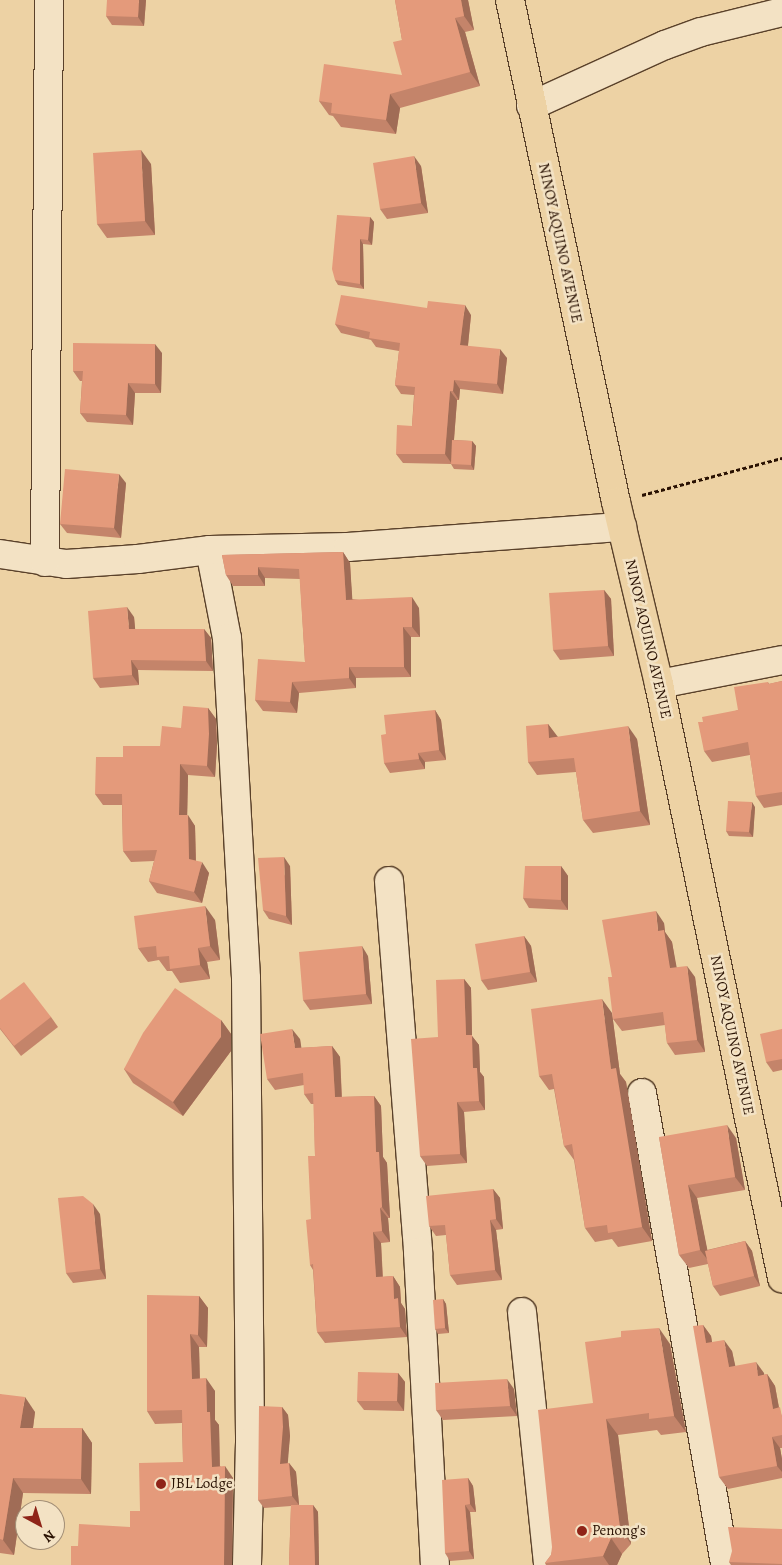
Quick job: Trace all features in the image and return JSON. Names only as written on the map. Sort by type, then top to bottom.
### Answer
[{"type":"main road","name":"NINOY AQUINO AVENUE","points":[[510,0],[619,515],[660,684],[782,1278]]},
{"type":"street","points":[[44,562],[49,0]]},
{"type":"street","points":[[531,106],[665,45],[701,32],[782,12]]},
{"type":"street","points":[[0,554],[66,564],[138,559],[210,550],[348,547],[619,515]]},
{"type":"street","points":[[210,550],[227,638],[246,978],[250,1442],[247,1565]]},
{"type":"street","points":[[660,684],[782,660]]},
{"type":"street","points":[[389,881],[418,1252],[435,1565]]},
{"type":"street","points":[[642,1093],[725,1565]]},
{"type":"street","points":[[522,1312],[548,1565]]},
{"type":"path","points":[[619,515],[782,458]]},
{"type":"building","points":[[107,0],[139,0],[138,17],[106,16]]},
{"type":"building","points":[[395,0],[461,0],[464,16],[455,18],[470,72],[390,94],[386,120],[331,113],[332,103],[319,101],[324,64],[402,75],[393,42],[402,40]]},
{"type":"building","points":[[141,150],[145,221],[97,224],[93,153]]},
{"type":"building","points":[[414,156],[421,203],[380,209],[373,163]]},
{"type":"building","points":[[337,215],[370,217],[368,240],[360,239],[360,284],[335,280],[332,269]]},
{"type":"building","points":[[341,295],[427,308],[428,301],[465,305],[460,345],[500,349],[497,384],[454,380],[453,391],[450,391],[445,454],[396,454],[397,425],[412,426],[415,387],[395,385],[400,343],[369,338],[370,332],[335,324]]},
{"type":"building","points":[[73,343],[155,344],[155,384],[128,383],[126,415],[80,413],[83,371],[73,371]]},
{"type":"building","points":[[452,440],[472,441],[471,465],[451,464]]},
{"type":"building","points":[[65,469],[119,474],[114,528],[60,524]]},
{"type":"building","points":[[343,552],[346,600],[412,597],[412,627],[403,627],[404,667],[349,667],[349,678],[292,682],[290,702],[255,700],[258,659],[305,662],[299,569],[258,567],[258,575],[226,575],[222,555]]},
{"type":"building","points":[[604,590],[608,646],[553,650],[549,593]]},
{"type":"building","points":[[127,607],[129,629],[204,629],[206,661],[131,660],[132,675],[93,678],[88,611]]},
{"type":"building","points":[[782,681],[782,792],[756,796],[748,742],[704,751],[698,722],[703,722],[702,717],[738,710],[734,687]]},
{"type":"building","points":[[183,706],[208,708],[207,766],[180,764],[179,815],[188,815],[189,859],[202,862],[194,892],[149,881],[157,850],[123,851],[122,794],[95,794],[96,757],[123,757],[123,746],[160,746],[162,726],[181,728]]},
{"type":"building","points":[[435,710],[439,750],[418,753],[419,759],[384,763],[381,735],[386,734],[384,715]]},
{"type":"building","points":[[548,724],[549,738],[628,726],[640,811],[583,820],[574,758],[528,762],[526,726]]},
{"type":"building","points":[[728,801],[752,802],[749,832],[726,831]]},
{"type":"building","points":[[284,857],[286,916],[263,910],[258,858]]},
{"type":"building","points":[[525,866],[561,866],[561,900],[523,898]]},
{"type":"building","points":[[205,906],[210,946],[198,948],[200,965],[170,969],[169,956],[157,957],[156,946],[138,948],[134,916]]},
{"type":"building","points":[[656,911],[658,931],[664,930],[670,968],[687,966],[697,1040],[667,1043],[663,1012],[613,1019],[608,977],[612,977],[602,920]]},
{"type":"building","points":[[524,936],[530,972],[481,980],[475,944]]},
{"type":"building","points":[[362,946],[366,994],[303,1000],[299,952]]},
{"type":"building","points":[[464,979],[466,1035],[472,1035],[473,1068],[477,1068],[479,1101],[457,1102],[460,1154],[420,1156],[411,1039],[438,1037],[436,980]]},
{"type":"building","points":[[24,982],[51,1017],[14,1046],[0,1028],[0,1000]]},
{"type":"building","points":[[175,988],[221,1020],[221,1037],[173,1102],[124,1069],[143,1033]]},
{"type":"building","points":[[602,999],[611,1069],[616,1068],[642,1227],[608,1233],[607,1225],[585,1228],[572,1144],[564,1146],[552,1074],[539,1076],[531,1009]]},
{"type":"building","points":[[292,1029],[295,1048],[332,1046],[335,1097],[374,1096],[376,1152],[379,1152],[382,1207],[380,1208],[382,1231],[373,1232],[376,1277],[393,1276],[394,1299],[398,1298],[400,1327],[317,1332],[313,1264],[310,1265],[306,1220],[311,1219],[308,1156],[315,1156],[313,1093],[304,1094],[303,1073],[267,1079],[260,1034]]},
{"type":"building","points":[[782,1029],[782,1059],[766,1062],[760,1034]]},
{"type":"building","points":[[727,1125],[735,1177],[688,1185],[700,1250],[679,1255],[659,1137]]},
{"type":"building","points":[[493,1189],[496,1219],[490,1220],[495,1270],[450,1275],[445,1225],[429,1226],[426,1196]]},
{"type":"building","points":[[83,1196],[93,1204],[100,1269],[66,1273],[58,1198]]},
{"type":"building","points":[[745,1241],[754,1276],[713,1286],[705,1251]]},
{"type":"building","points":[[147,1295],[199,1296],[198,1335],[190,1334],[192,1379],[206,1378],[207,1412],[210,1412],[212,1467],[225,1466],[224,1565],[71,1565],[71,1546],[78,1546],[79,1524],[130,1527],[130,1511],[140,1511],[139,1463],[183,1462],[182,1410],[147,1411]]},
{"type":"building","points":[[443,1299],[445,1328],[435,1329],[433,1300]]},
{"type":"building","points":[[703,1325],[706,1343],[724,1340],[729,1367],[756,1362],[758,1376],[767,1374],[773,1409],[780,1407],[782,1417],[782,1435],[772,1437],[777,1466],[719,1477],[693,1326]]},
{"type":"building","points":[[659,1328],[674,1416],[649,1419],[649,1413],[606,1419],[620,1528],[611,1538],[603,1556],[545,1563],[551,1555],[552,1547],[538,1410],[593,1403],[585,1342],[621,1337],[621,1331]]},
{"type":"building","points":[[358,1372],[398,1373],[397,1401],[357,1401]]},
{"type":"building","points":[[507,1379],[510,1406],[436,1410],[435,1383]]},
{"type":"building","points":[[0,1394],[25,1397],[20,1428],[82,1428],[81,1479],[13,1478],[3,1540],[0,1539]]},
{"type":"building","points":[[259,1406],[282,1407],[283,1427],[280,1464],[289,1463],[292,1496],[258,1500]]},
{"type":"building","points":[[468,1478],[470,1504],[465,1505],[469,1551],[445,1553],[442,1480]]},
{"type":"building","points":[[291,1505],[313,1505],[315,1565],[289,1565]]},
{"type":"building","points":[[728,1527],[782,1529],[782,1564],[729,1562],[732,1551]]},
{"type":"place","name":"JBL Lodge","points":[[161,1484]]},
{"type":"place","name":"Penong's","points":[[582,1531]]}]
